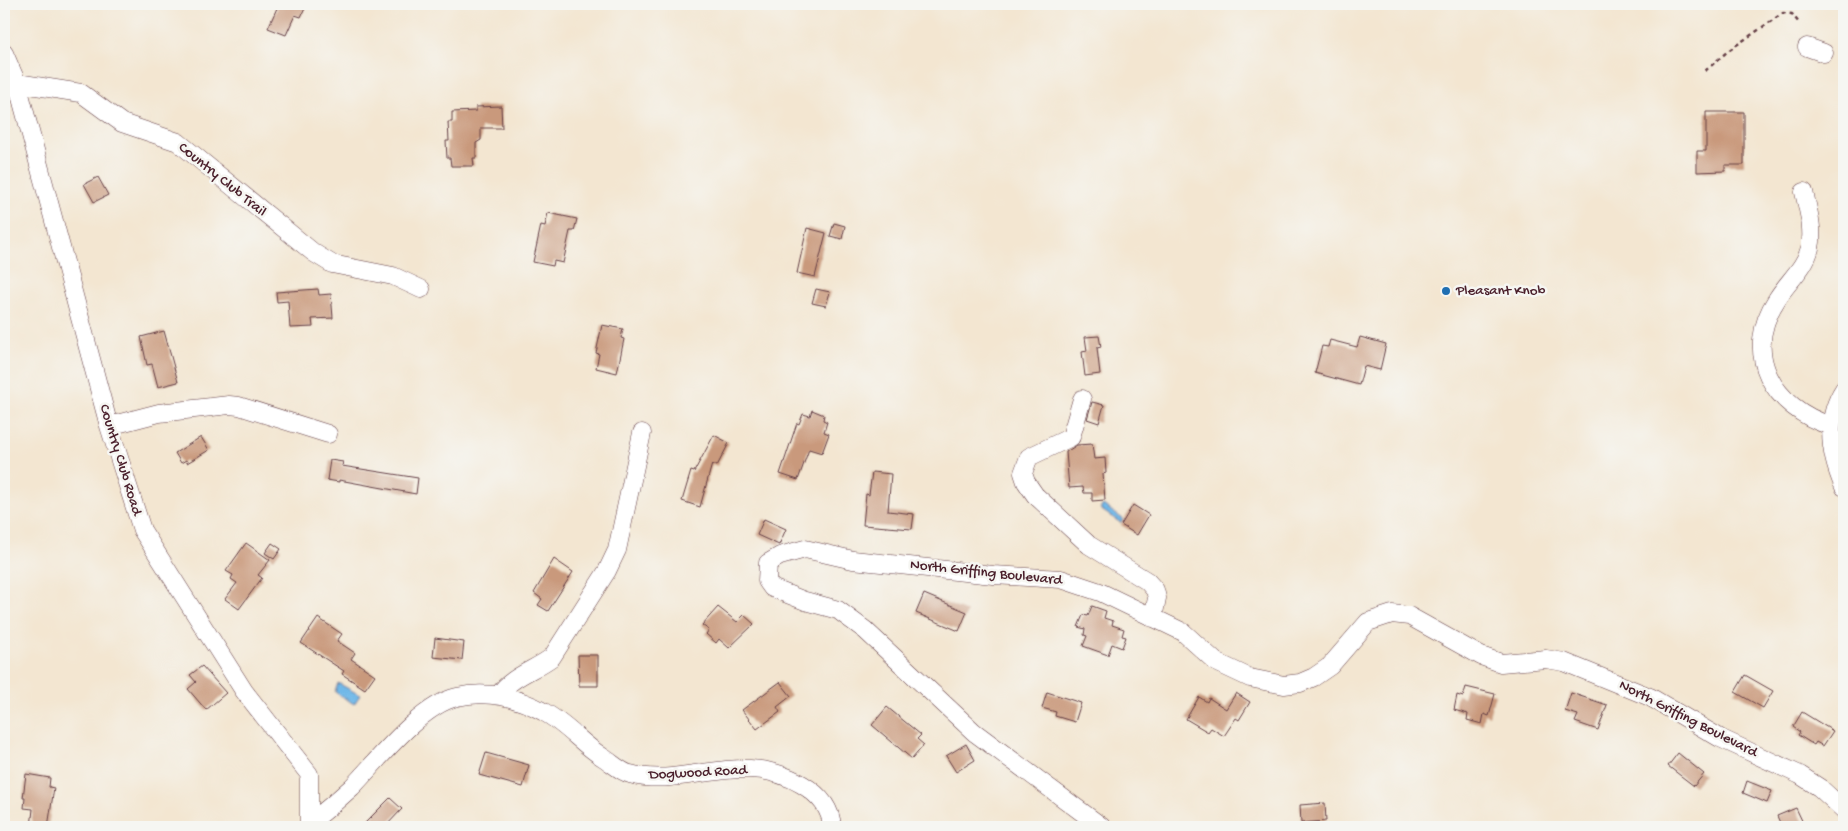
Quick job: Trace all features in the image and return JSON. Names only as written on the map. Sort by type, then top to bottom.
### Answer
[{"type":"street","points":[[1807,47],[1824,53]]},
{"type":"street","name":"Country Club Road","points":[[4,53],[18,83],[109,426],[142,530],[244,691],[309,774],[309,826]]},
{"type":"street","name":"Country Club Trail","points":[[18,83],[80,93],[122,123],[178,142],[320,257],[332,264],[393,276],[421,289]]},
{"type":"street","points":[[1804,192],[1812,232],[1810,246],[1797,273],[1777,299],[1770,313],[1764,329],[1763,361],[1778,393],[1811,420],[1831,426]]},
{"type":"street","points":[[1844,390],[1835,408],[1831,426],[1834,463],[1844,487]]},
{"type":"street","points":[[1082,399],[1071,436],[1029,457],[1023,473],[1026,482],[1035,495],[1089,545],[1147,581],[1155,590],[1157,598],[1153,618]]},
{"type":"street","points":[[109,426],[159,413],[228,405],[239,406],[328,434]]},
{"type":"street","points":[[499,695],[505,686],[539,667],[552,656],[607,571],[617,550],[642,433]]},
{"type":"street","name":"North Griffing Boulevard","points":[[1102,827],[974,732],[865,630],[838,610],[805,601],[772,588],[767,581],[768,563],[780,556],[805,549],[853,560],[993,575],[1061,579],[1100,592],[1182,632],[1216,662],[1250,678],[1284,685],[1307,680],[1330,666],[1368,622],[1392,614],[1409,616],[1480,656],[1501,662],[1546,659],[1564,662],[1635,690],[1720,738],[1800,775],[1820,788],[1844,810]]},
{"type":"street","name":"Dogwood Road","points":[[309,826],[350,788],[422,714],[454,697],[477,693],[499,695],[545,712],[591,750],[629,774],[665,778],[750,769],[793,779],[814,791],[826,807],[832,827]]},
{"type":"path","points":[[1706,71],[1728,51],[1783,13],[1792,14],[1799,23]]},
{"type":"water","points":[[1103,505],[1123,519],[1121,523],[1100,509]]},
{"type":"water","points":[[338,683],[360,695],[354,704],[335,692]]},
{"type":"building","points":[[268,4],[307,4],[301,17],[295,15],[286,35],[268,28],[277,8]]},
{"type":"building","points":[[501,106],[502,128],[481,128],[481,140],[476,143],[476,158],[473,158],[474,166],[451,166],[450,158],[447,158],[446,141],[449,141],[448,122],[452,122],[452,112],[476,111],[476,107]]},
{"type":"building","points":[[1706,112],[1744,112],[1744,165],[1725,165],[1725,171],[1697,172],[1697,151],[1706,151]]},
{"type":"building","points":[[98,177],[108,195],[94,202],[84,184]]},
{"type":"building","points":[[548,213],[577,219],[574,231],[570,231],[563,263],[554,261],[553,266],[533,262],[541,225],[545,226]]},
{"type":"building","points":[[834,223],[845,226],[842,239],[830,236]]},
{"type":"building","points":[[807,228],[826,233],[815,277],[797,273]]},
{"type":"building","points":[[318,289],[319,295],[331,294],[333,318],[312,319],[313,327],[290,328],[288,301],[277,302],[276,292]]},
{"type":"building","points":[[816,289],[830,292],[826,306],[812,303]]},
{"type":"building","points":[[602,325],[623,329],[621,338],[624,339],[617,373],[596,368],[599,354],[596,353]]},
{"type":"building","points":[[164,331],[178,382],[158,387],[152,364],[147,365],[141,337]]},
{"type":"building","points":[[1099,336],[1101,347],[1097,348],[1100,374],[1085,376],[1082,352],[1087,351],[1085,337]]},
{"type":"building","points":[[1360,337],[1386,344],[1380,370],[1364,366],[1359,385],[1315,373],[1322,346],[1328,347],[1330,340],[1357,347]]},
{"type":"building","points":[[1092,402],[1104,405],[1099,423],[1087,419]]},
{"type":"building","points":[[812,410],[824,415],[823,420],[827,422],[824,432],[829,434],[822,453],[809,449],[798,480],[780,474],[797,423],[799,424],[803,414],[810,416]]},
{"type":"building","points":[[714,435],[729,443],[717,466],[712,464],[700,507],[682,501],[691,471],[694,472]]},
{"type":"building","points":[[201,437],[209,450],[187,463],[186,460],[181,463],[175,453]]},
{"type":"building","points":[[1092,444],[1094,459],[1105,458],[1106,473],[1103,474],[1105,500],[1092,501],[1092,493],[1084,493],[1083,487],[1069,488],[1066,452],[1077,445]]},
{"type":"building","points":[[330,460],[343,462],[342,466],[418,478],[416,494],[339,480],[339,482],[327,480]]},
{"type":"building","points":[[872,472],[891,474],[888,511],[914,514],[912,529],[863,525],[866,494],[869,495]]},
{"type":"building","points":[[1133,505],[1149,515],[1137,535],[1121,525]]},
{"type":"building","points":[[764,519],[786,529],[779,545],[757,535]]},
{"type":"building","points":[[246,543],[270,560],[258,575],[262,578],[239,609],[225,599],[237,583],[231,579],[233,575],[226,571]]},
{"type":"building","points":[[272,543],[281,549],[274,559],[265,553]]},
{"type":"building","points":[[554,559],[573,572],[548,611],[538,605],[542,599],[534,593]]},
{"type":"building","points":[[924,594],[967,612],[959,631],[916,613]]},
{"type":"building","points":[[1092,606],[1106,611],[1104,618],[1113,621],[1112,625],[1124,629],[1122,636],[1126,637],[1122,648],[1112,644],[1108,655],[1083,646],[1087,636],[1084,635],[1085,629],[1078,627],[1083,615],[1088,616]]},
{"type":"building","points":[[718,607],[737,622],[744,615],[754,624],[729,648],[719,639],[716,643],[706,634],[709,630],[702,625]]},
{"type":"building","points":[[318,618],[342,634],[337,641],[355,653],[351,659],[375,675],[365,689],[342,674],[344,671],[301,643]]},
{"type":"building","points":[[435,638],[464,642],[462,660],[433,657]]},
{"type":"building","points":[[578,655],[598,655],[598,686],[579,686]]},
{"type":"building","points":[[202,666],[226,693],[206,710],[188,689],[196,682],[190,675]]},
{"type":"building","points":[[1745,675],[1773,691],[1763,708],[1735,692]]},
{"type":"building","points":[[780,682],[791,696],[777,707],[780,712],[757,729],[742,710]]},
{"type":"building","points":[[1466,687],[1495,694],[1489,716],[1484,714],[1482,724],[1467,720],[1468,714],[1454,710],[1457,695],[1463,697]]},
{"type":"building","points":[[1047,692],[1081,703],[1075,722],[1055,716],[1056,712],[1042,708]]},
{"type":"building","points":[[1236,693],[1250,702],[1239,720],[1236,718],[1224,736],[1211,728],[1208,732],[1186,719],[1199,697],[1207,702],[1209,698],[1226,709]]},
{"type":"building","points":[[1571,693],[1607,705],[1598,730],[1575,722],[1578,715],[1565,711]]},
{"type":"building","points":[[887,707],[921,735],[917,739],[924,745],[912,759],[872,725]]},
{"type":"building","points":[[1802,712],[1833,731],[1823,746],[1816,742],[1814,745],[1798,735],[1800,732],[1793,727]]},
{"type":"building","points":[[966,744],[975,760],[956,772],[946,756]]},
{"type":"building","points":[[486,753],[529,765],[523,787],[479,775]]},
{"type":"building","points":[[1678,753],[1704,774],[1694,786],[1668,766]]},
{"type":"building","points":[[26,774],[50,778],[49,787],[54,788],[48,827],[31,827],[33,809],[24,808],[25,798],[23,798]]},
{"type":"building","points":[[1747,781],[1772,791],[1767,803],[1743,793]]},
{"type":"building","points":[[390,798],[402,809],[385,827],[361,827]]},
{"type":"building","points":[[1325,803],[1326,821],[1301,823],[1300,805]]},
{"type":"building","points":[[1796,808],[1805,827],[1782,827],[1777,816]]},
{"type":"place","name":"Pleasant Knob","points":[[1446,291]]}]
